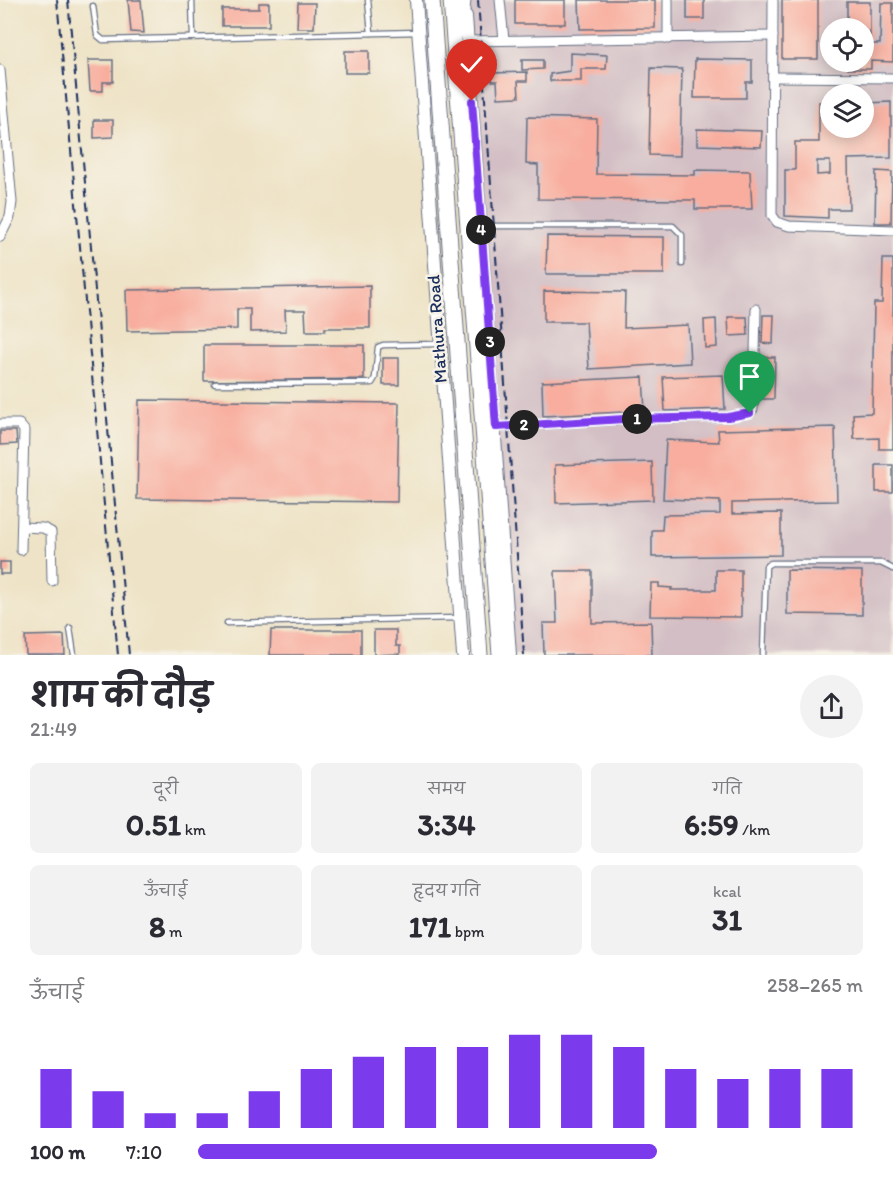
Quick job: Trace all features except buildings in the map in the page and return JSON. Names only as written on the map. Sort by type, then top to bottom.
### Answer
[{"type":"highway","name":"Mathura Road","points":[[432,0],[480,655]]},
{"type":"highway","points":[[451,0],[500,655]]},
{"type":"highway","points":[[457,76],[464,0]]},
{"type":"highway","points":[[491,541],[499,565],[509,629]]},
{"type":"main road","points":[[416,0],[463,655]]},
{"type":"main road","points":[[464,0],[496,427],[510,655]]},
{"type":"street","points":[[500,0],[504,40]]},
{"type":"street","points":[[668,0],[668,39]]},
{"type":"street","points":[[773,0],[771,211],[774,220],[789,226],[893,230]]},
{"type":"street","points":[[467,41],[773,36]]},
{"type":"street","points":[[0,70],[12,202],[0,237]]},
{"type":"street","points":[[773,77],[893,78]]},
{"type":"street","points":[[496,427],[624,419],[728,417],[750,413],[753,409],[754,398],[756,309]]},
{"type":"street","points":[[0,424],[18,424],[24,430],[21,550]]},
{"type":"street","points":[[22,527],[43,528],[51,532],[52,581]]},
{"type":"lane","points":[[192,0],[193,36]]},
{"type":"lane","points":[[368,0],[371,33]]},
{"type":"lane","points":[[93,6],[97,35],[103,39],[418,32]]},
{"type":"lane","points":[[481,226],[674,226],[682,235],[682,264]]},
{"type":"lane","points":[[215,384],[372,383],[375,378],[378,347],[441,344]]},
{"type":"lane","points":[[763,655],[766,566],[771,563],[881,563],[893,569]]},
{"type":"lane","points":[[227,623],[461,618]]},
{"type":"lane","points":[[70,628],[74,655]]},
{"type":"shaded area","points":[[462,0],[893,0],[893,655],[512,655]]},
{"type":"railway","points":[[57,0],[118,655]]},
{"type":"railway","points":[[68,0],[129,655]]},
{"type":"railway","points":[[478,0],[524,655]]},
{"type":"route","points":[[472,101],[496,427],[624,419],[728,417],[750,413]]}]
